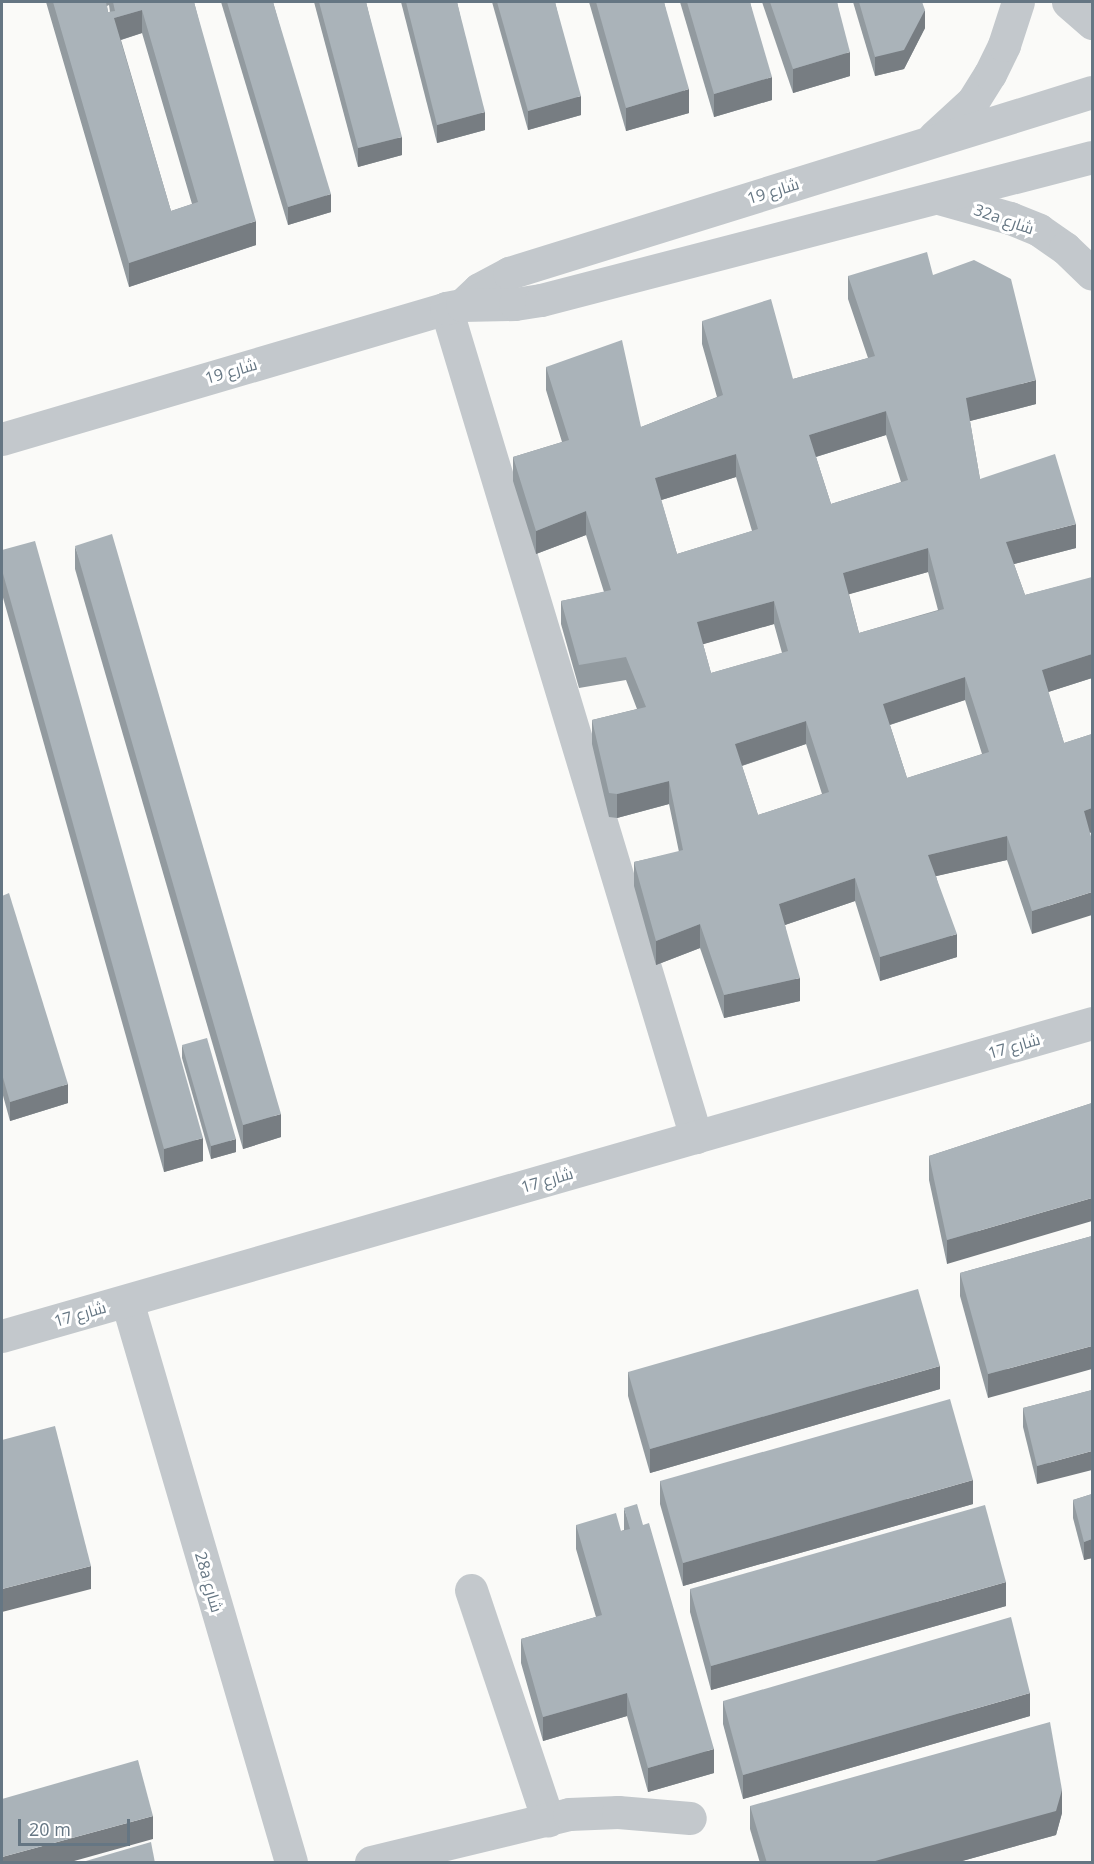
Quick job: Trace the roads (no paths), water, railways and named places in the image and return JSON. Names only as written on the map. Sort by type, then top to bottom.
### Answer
[{"type":"street","points":[[928,142],[972,101],[990,74],[1004,45],[1018,2]]},
{"type":"street","points":[[1068,2],[1092,23]]},
{"type":"street","name":"شارع 19","points":[[2,439],[454,306],[509,273],[1092,92]]},
{"type":"street","name":"شارع 19","points":[[454,306],[486,307],[542,300],[1092,157]]},
{"type":"street","name":"32a شارع","points":[[937,198],[1010,218],[1039,230],[1065,248],[1092,274]]},
{"type":"street","points":[[454,306],[696,1137]]},
{"type":"street","name":"شارع 17","points":[[2,1336],[1092,1023]]},
{"type":"street","name":"28a شارع","points":[[127,1301],[291,1863]]},
{"type":"street","points":[[471,1590],[548,1820]]},
{"type":"street","points":[[371,1863],[548,1820],[600,1812],[690,1818]]}]
